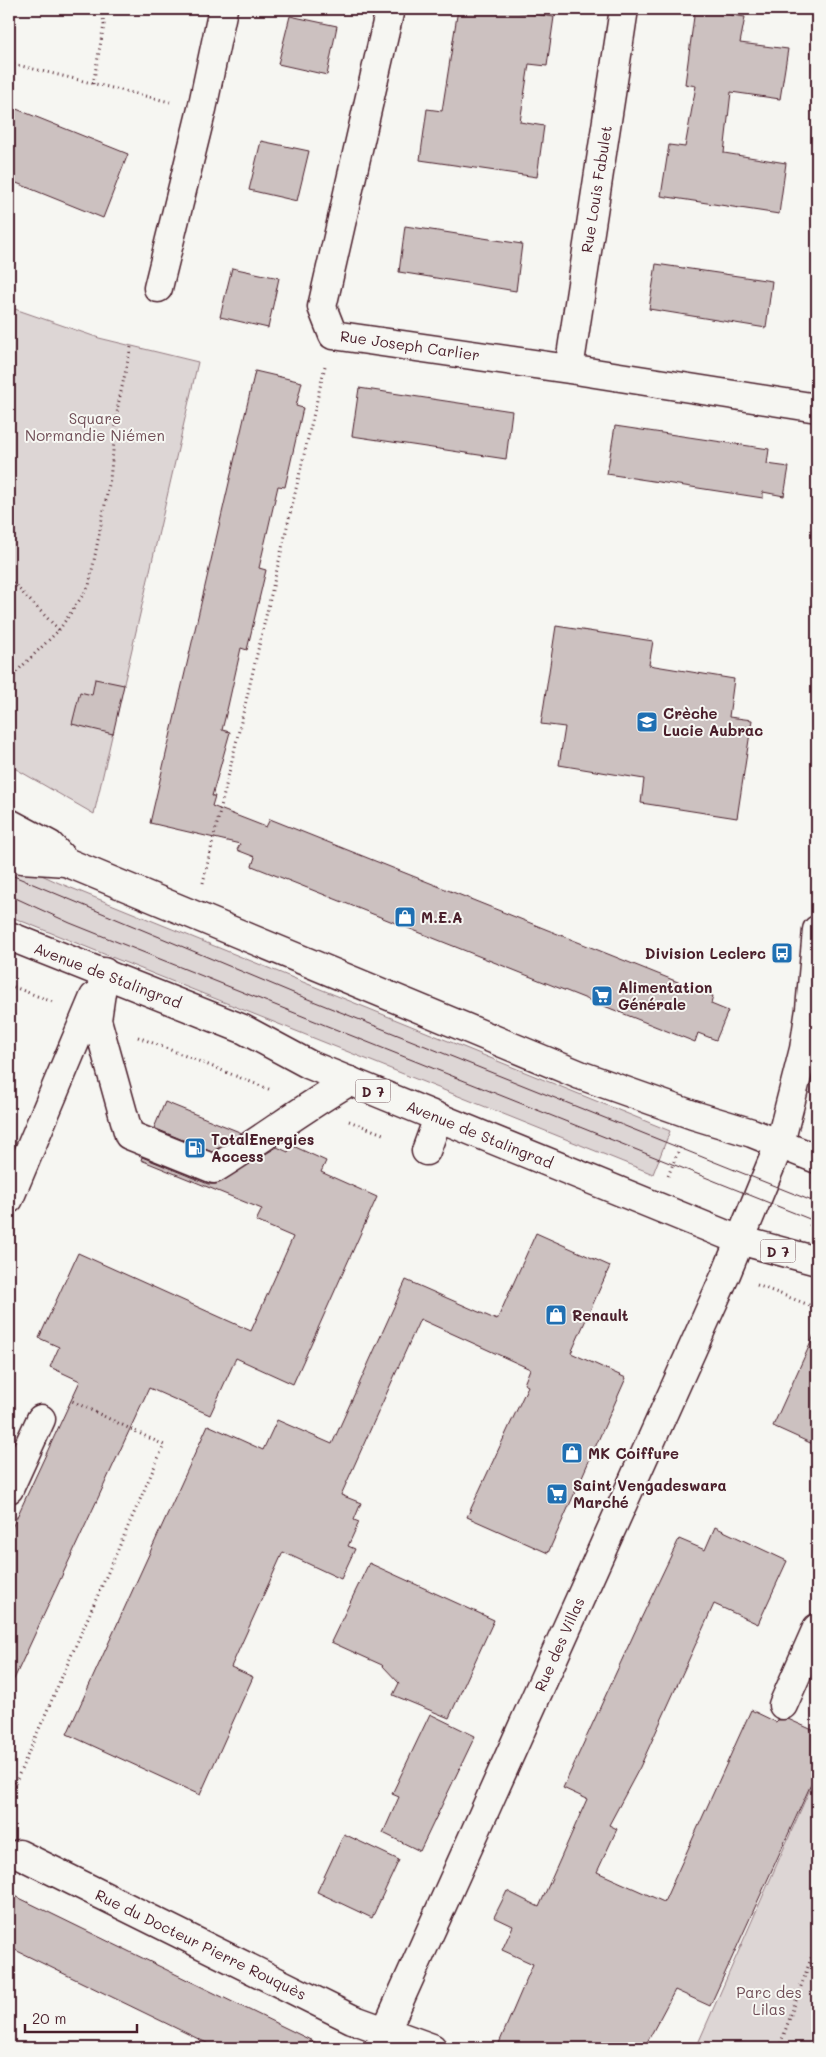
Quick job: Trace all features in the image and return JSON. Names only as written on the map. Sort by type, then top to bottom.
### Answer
[{"type":"street","points":[[158,288],[202,109],[222,9]]},
{"type":"street","name":"Rue Joseph Carlier","points":[[390,9],[322,307],[333,335],[569,369],[817,408]]},
{"type":"street","name":"Rue Louis Fabulet","points":[[569,369],[624,9]]},
{"type":"street","points":[[9,823],[50,844],[66,862]]},
{"type":"street","points":[[9,852],[22,859],[66,862],[580,1075],[780,1143],[817,1159]]},
{"type":"street","name":"Rue des Villas","points":[[382,2039],[726,1274],[780,1143],[804,1049],[810,1009],[817,930]]},
{"type":"street","name":"Avenue de Stalingrad","points":[[9,936],[104,972],[243,1029],[310,1065],[739,1240],[817,1261]]},
{"type":"street","points":[[104,972],[97,1020],[129,1135],[214,1169],[271,1134],[309,1105],[350,1082]]},
{"type":"street","points":[[9,1198],[104,972]]},
{"type":"street","points":[[426,1151],[438,1118]]},
{"type":"street","points":[[9,1489],[41,1419]]},
{"type":"street","points":[[783,1705],[817,1628]]},
{"type":"street","name":"Rue du Docteur Pierre Rouquès","points":[[19,1854],[352,2019],[382,2039],[432,2048]]},
{"type":"path","points":[[93,84],[104,24],[102,9]]},
{"type":"path","points":[[9,63],[202,109]]},
{"type":"path","points":[[196,915],[333,335]]},
{"type":"path","points":[[9,679],[59,630],[89,586],[110,479],[118,406],[132,347]]},
{"type":"path","points":[[9,579],[59,630]]},
{"type":"path","points":[[656,1206],[693,1115]]},
{"type":"path","points":[[9,1797],[164,1445],[54,1393],[41,1419]]},
{"type":"path","points":[[780,2048],[814,1950],[817,1930]]},
{"type":"path","points":[[814,1950],[817,1954]]},
{"type":"green space","name":"Square Normandie Niémen","points":[[9,307],[99,338],[198,362],[94,814],[9,765]]},
{"type":"green space","points":[[9,860],[59,883],[670,1131],[653,1174],[9,916]]},
{"type":"green space","name":"Parc des Lilas","points":[[817,1773],[817,2048],[696,2048]]},
{"type":"building","points":[[458,9],[501,9],[554,17],[547,66],[529,64],[520,122],[544,126],[537,177],[420,160],[427,109],[442,111]]},
{"type":"building","points":[[695,9],[745,17],[740,43],[788,49],[780,99],[731,92],[724,153],[786,163],[779,214],[661,196],[669,145],[685,147],[696,86],[685,84]]},
{"type":"building","points":[[290,16],[337,26],[327,75],[278,64]]},
{"type":"building","points":[[9,106],[128,154],[103,218],[9,180]]},
{"type":"building","points":[[261,141],[309,151],[297,201],[249,190]]},
{"type":"building","points":[[405,226],[522,244],[516,291],[399,272]]},
{"type":"building","points":[[656,264],[772,281],[766,328],[649,309]]},
{"type":"building","points":[[232,268],[279,278],[268,328],[220,317]]},
{"type":"building","points":[[255,371],[302,382],[296,406],[303,408],[285,487],[278,486],[259,568],[266,570],[247,650],[241,648],[222,730],[230,732],[212,796],[215,796],[212,806],[266,827],[270,819],[713,996],[711,1004],[728,1011],[716,1040],[698,1033],[695,1042],[252,866],[255,857],[237,850],[240,844],[150,823]]},
{"type":"building","points":[[359,388],[512,411],[506,459],[352,436]]},
{"type":"building","points":[[615,426],[769,449],[767,464],[789,467],[784,496],[763,492],[763,498],[607,474]]},
{"type":"building","name":"Crèche Lucie Aubrac","points":[[556,626],[653,641],[649,665],[734,679],[729,717],[752,720],[737,818],[641,803],[644,779],[559,765],[565,727],[541,724]]},
{"type":"building","points":[[95,679],[124,685],[113,734],[72,724],[80,692],[92,695]]},
{"type":"building","points":[[165,1102],[242,1133],[212,1152],[154,1128]]},
{"type":"building","points":[[291,1145],[326,1161],[321,1172],[377,1197],[293,1384],[236,1358],[210,1415],[149,1388],[9,1690],[9,1534],[80,1381],[50,1367],[59,1347],[39,1338],[78,1253],[251,1331],[293,1237],[256,1221],[262,1209],[141,1160],[142,1157],[208,1184],[216,1184],[277,1147],[288,1152]]},
{"type":"building","points":[[536,1233],[610,1266],[571,1353],[626,1378],[548,1553],[467,1517],[528,1386],[524,1384],[530,1369],[420,1319],[341,1495],[361,1503],[354,1520],[359,1522],[348,1546],[355,1549],[341,1579],[283,1552],[231,1667],[253,1677],[200,1795],[67,1734],[208,1425],[263,1450],[277,1420],[332,1444],[406,1280],[497,1320]]},
{"type":"building","points":[[817,1329],[817,1446],[773,1426]]},
{"type":"building","points":[[715,1527],[787,1561],[758,1624],[714,1604],[640,1767],[609,1825],[617,1829],[597,1872],[664,1902],[751,1710],[776,1722],[788,1719],[817,1732],[817,1771],[710,2006],[675,1990],[644,2048],[497,2048],[533,1964],[502,1950],[513,1926],[494,1917],[507,1891],[539,1907],[587,1799],[563,1788],[638,1625],[679,1539],[705,1550]]},
{"type":"building","points":[[369,1563],[494,1620],[449,1718],[393,1695],[399,1683],[382,1665],[331,1642]]},
{"type":"building","points":[[430,1714],[475,1736],[420,1851],[383,1833],[399,1797],[392,1794]]},
{"type":"building","points":[[344,1834],[399,1860],[372,1918],[317,1892]]},
{"type":"building","points":[[9,1893],[327,2048],[217,2048],[9,1947]]},
{"type":"tram line","points":[[9,874],[298,995],[817,1203]]},
{"type":"tram line","points":[[9,895],[70,923],[817,1222]]},
{"type":"place","name":"Crèche Lucie Aubrac","points":[[647,722]]},
{"type":"place","name":"M.E.A","points":[[405,917]]},
{"type":"place","name":"Division Leclerc","points":[[782,953]]},
{"type":"place","name":"Alimentation Générale","points":[[602,996]]},
{"type":"place","name":"TotalEnergies Access","points":[[195,1148]]},
{"type":"place","name":"Renault","points":[[556,1315]]},
{"type":"place","name":"MK Coiffure","points":[[572,1453]]},
{"type":"place","name":"Saint Vengadeswara Marché","points":[[557,1494]]}]
